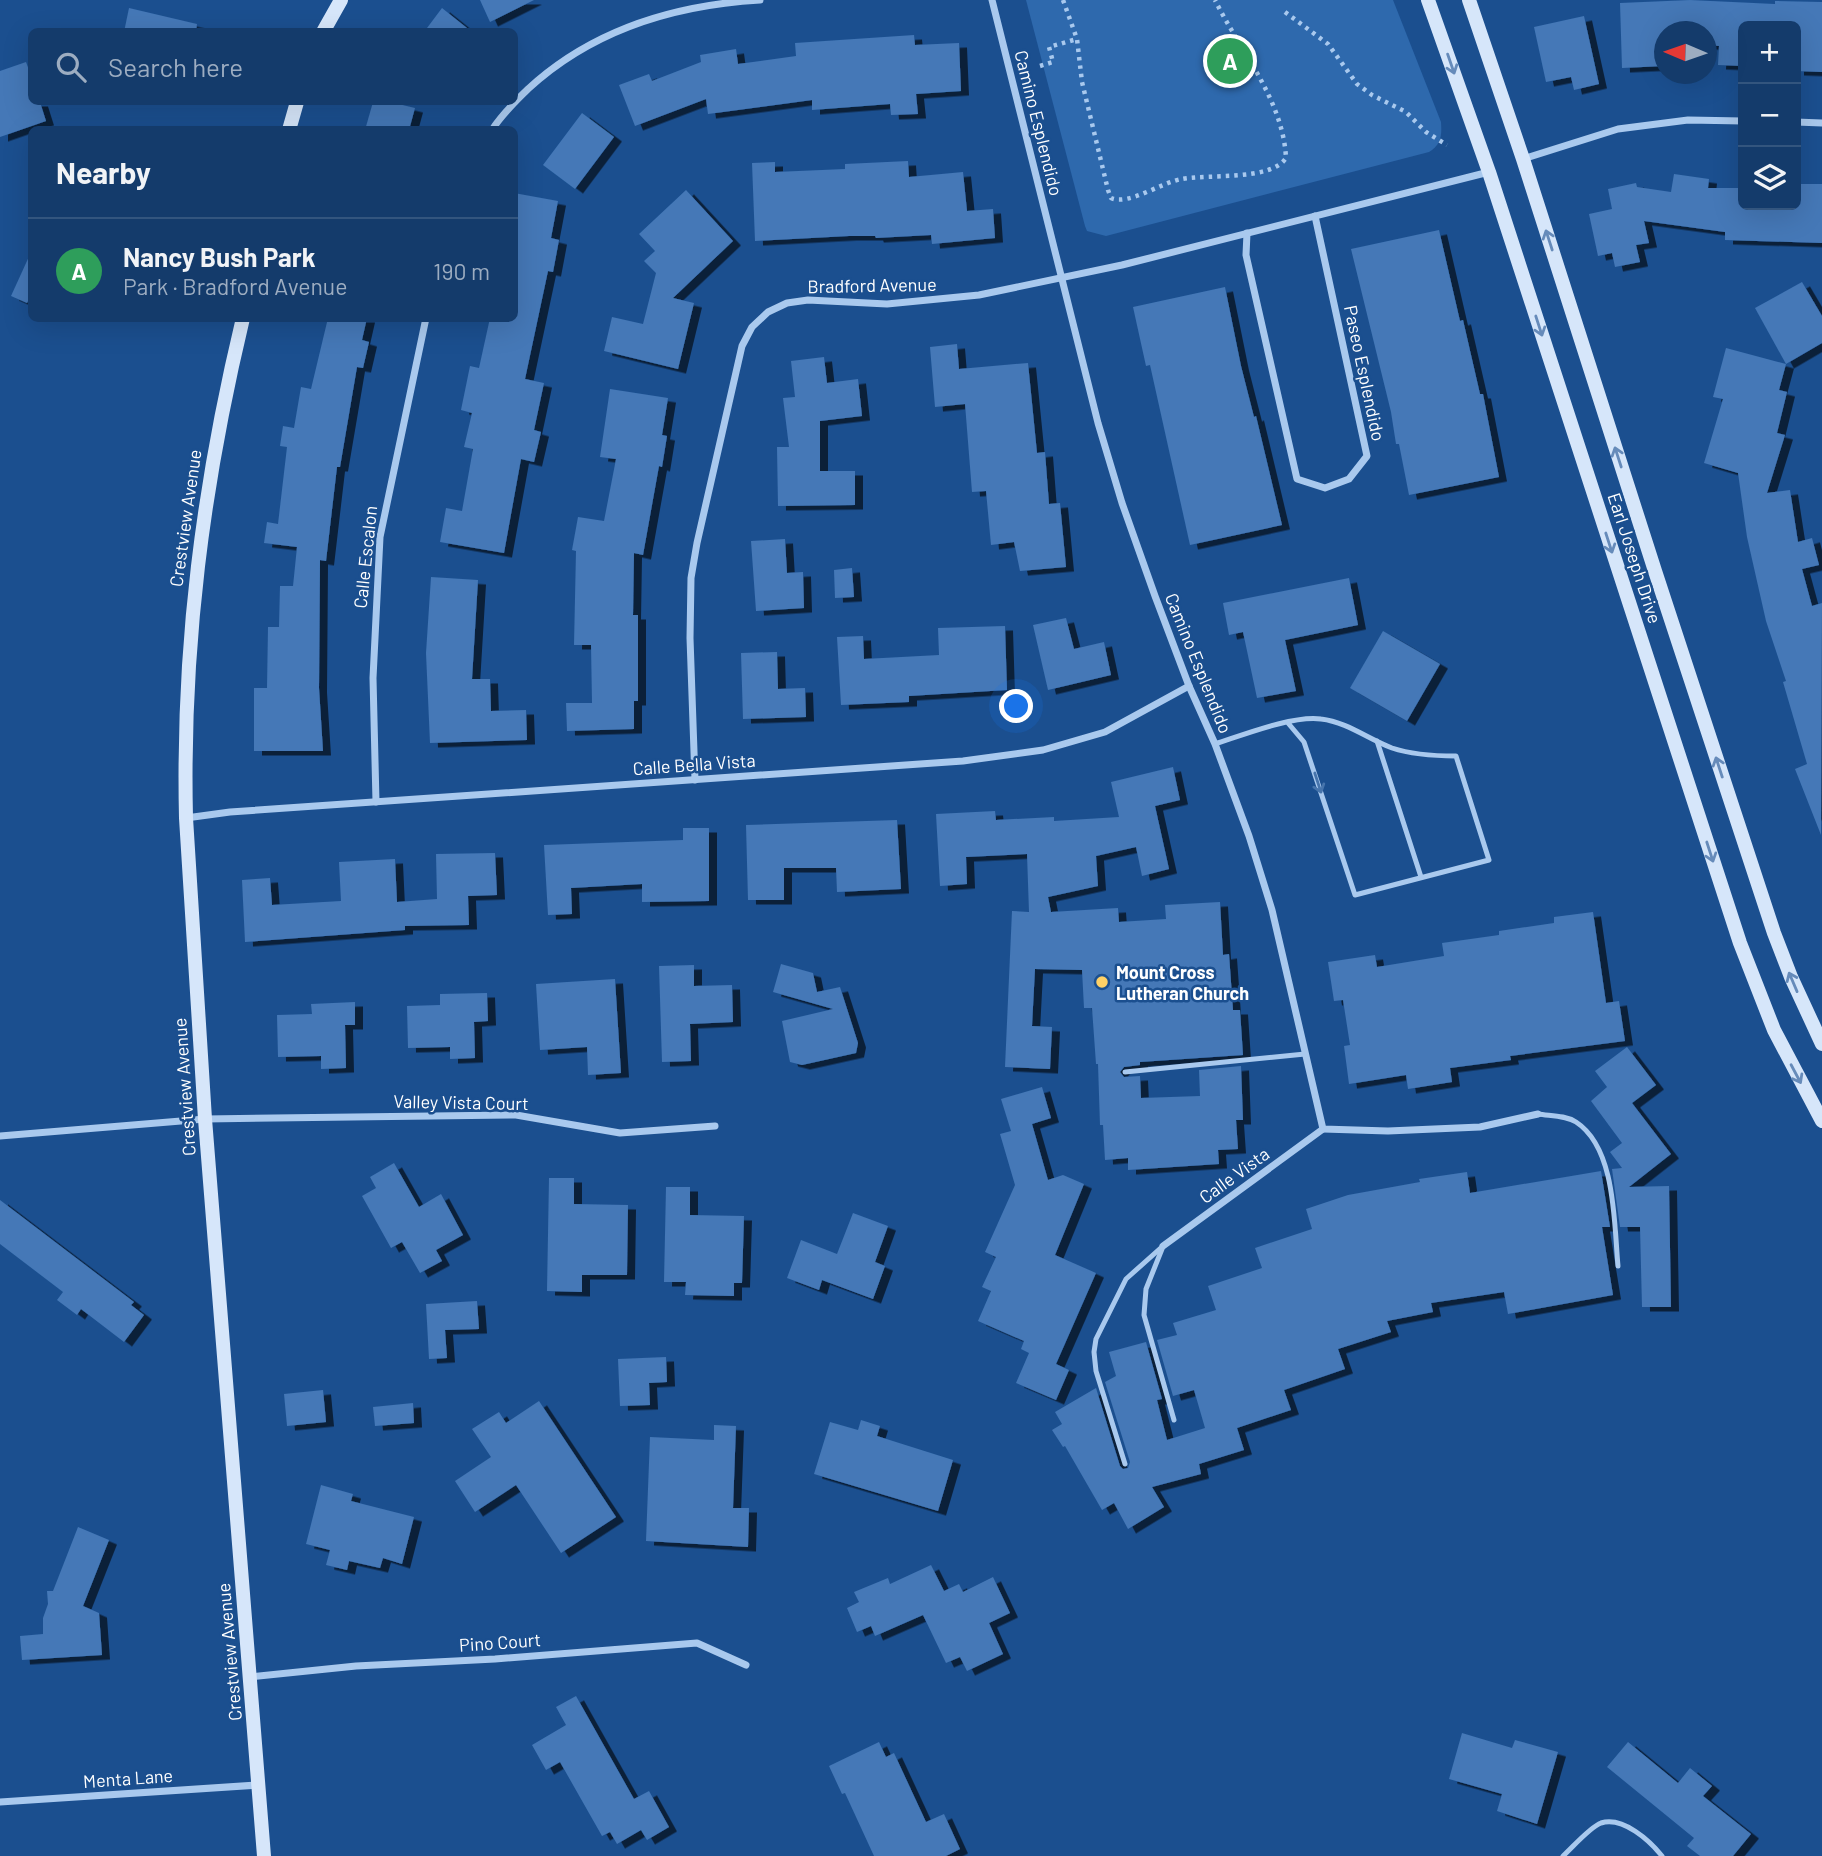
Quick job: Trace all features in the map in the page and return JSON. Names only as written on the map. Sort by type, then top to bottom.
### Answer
[{"type":"main road","points":[[325,28],[341,0]]},
{"type":"main road","name":"Earl Joseph Drive","points":[[1428,0],[1489,172],[1740,943],[1774,1030],[1822,1121]]},
{"type":"main road","name":"Earl Joseph Drive","points":[[1469,0],[1770,920],[1791,977],[1822,1044]]},
{"type":"main road","points":[[290,126],[296,105]]},
{"type":"main road","name":"Crestview Avenue","points":[[242,322],[219,425],[196,569],[187,689],[186,818],[205,1119],[264,1856]]},
{"type":"street","points":[[518,98],[540,78],[576,52],[605,36],[678,11],[760,0]]},
{"type":"street","name":"Camino Esplendido","points":[[992,0],[1098,423],[1122,503],[1189,686],[1215,744],[1249,836],[1272,910],[1323,1129]]},
{"type":"street","points":[[495,126],[511,105]]},
{"type":"street","points":[[1523,159],[1618,129],[1688,120],[1738,121]]},
{"type":"street","points":[[1801,122],[1822,122]]},
{"type":"street","name":"Bradford Avenue","points":[[695,780],[690,638],[691,579],[696,542],[742,346],[752,327],[768,312],[787,303],[808,300],[887,304],[979,295],[1122,265],[1489,172]]},
{"type":"street","name":"Paseo Esplendido","points":[[1247,233],[1246,255],[1297,479],[1325,488],[1349,479],[1367,456],[1315,216]]},
{"type":"street","name":"Calle Escalon","points":[[376,802],[373,678],[380,537],[425,322]]},
{"type":"street","name":"Calle Bella Vista","points":[[186,818],[230,812],[963,761],[1043,750],[1105,732],[1189,686]]},
{"type":"street","points":[[1323,1129],[1388,1131],[1480,1127],[1538,1114]]},
{"type":"street","name":"Valley Vista Court","points":[[0,1136],[205,1119],[516,1115],[620,1133],[715,1126]]},
{"type":"street","name":"Calle Vista","points":[[1163,1246],[1323,1129]]},
{"type":"street","name":"Pino Court","points":[[250,1677],[356,1666],[495,1659],[697,1643],[746,1665]]},
{"type":"street","name":"Menta Lane","points":[[0,1802],[259,1785]]},
{"type":"lane","points":[[1215,744],[1288,723],[1320,718],[1339,723],[1391,747],[1425,756],[1456,756],[1489,860],[1354,895],[1304,742],[1288,723]]},
{"type":"lane","points":[[1377,741],[1421,877]]},
{"type":"lane","points":[[1125,1072],[1306,1055]]},
{"type":"lane","points":[[1538,1114],[1575,1121],[1593,1140],[1603,1158],[1618,1266]]},
{"type":"lane","points":[[1163,1246],[1148,1280],[1144,1315],[1174,1420]]},
{"type":"lane","points":[[1125,1464],[1096,1371],[1096,1339],[1126,1279],[1163,1246]]},
{"type":"lane","points":[[1563,1856],[1599,1824],[1611,1822],[1639,1834],[1662,1856]]},
{"type":"path","points":[[1063,0],[1077,40],[1084,92],[1111,198],[1116,200],[1131,199],[1164,183],[1177,180],[1206,175],[1243,176],[1281,165],[1286,158],[1277,116],[1263,82],[1215,0]]},
{"type":"path","points":[[1285,12],[1328,44],[1357,84],[1372,95],[1406,112],[1426,132],[1447,145]]},
{"type":"path","points":[[1040,65],[1053,62],[1049,47],[1077,40]]},
{"type":"shaded area","points":[[1026,0],[1393,0],[1441,122],[1440,140],[1429,152],[1106,236],[1087,231]]},
{"type":"building","points":[[480,0],[534,0],[490,22]]},
{"type":"building","points":[[1690,0],[1775,4],[1775,1],[1822,2],[1822,72],[1801,71],[1801,21],[1738,21],[1738,66],[1718,65],[1717,21],[1654,21],[1654,66],[1622,68],[1620,3]]},
{"type":"building","points":[[129,8],[197,24],[196,28],[125,28]]},
{"type":"building","points":[[442,8],[467,28],[427,28]]},
{"type":"building","points":[[1584,16],[1599,84],[1574,90],[1571,77],[1546,82],[1534,27]]},
{"type":"building","points":[[914,35],[915,45],[959,43],[961,91],[916,94],[918,114],[891,115],[890,104],[812,110],[812,100],[708,114],[706,99],[635,126],[619,85],[649,74],[652,81],[701,62],[700,55],[736,49],[738,64],[796,56],[795,43]]},
{"type":"building","points":[[26,62],[28,105],[41,105],[46,121],[0,137],[0,71]]},
{"type":"building","points":[[372,105],[402,105],[415,108],[410,126],[366,126]]},
{"type":"building","points":[[582,113],[614,137],[575,189],[543,165]]},
{"type":"building","points":[[908,161],[909,177],[963,172],[967,211],[993,209],[995,238],[932,244],[931,235],[755,241],[752,163],[775,162],[775,172],[845,169],[845,164]]},
{"type":"building","points":[[1674,174],[1709,179],[1708,188],[1738,188],[1738,210],[1801,210],[1801,184],[1822,184],[1822,243],[1725,240],[1725,232],[1644,221],[1649,243],[1636,245],[1640,262],[1615,267],[1612,253],[1598,256],[1589,214],[1612,209],[1608,189],[1636,183],[1637,187],[1671,192]]},
{"type":"building","points":[[686,190],[733,241],[673,298],[694,303],[678,369],[604,351],[612,317],[643,324],[656,273],[644,261],[655,251],[639,234]]},
{"type":"building","points":[[518,194],[558,201],[551,238],[559,240],[553,272],[548,271],[525,379],[544,383],[534,430],[541,432],[534,462],[521,459],[504,553],[440,542],[446,508],[462,511],[473,449],[464,447],[472,413],[461,410],[470,366],[479,368],[489,322],[518,322]]},
{"type":"building","points":[[1439,230],[1460,321],[1463,320],[1480,394],[1483,394],[1499,477],[1409,495],[1351,249]]},
{"type":"building","points":[[28,259],[28,301],[11,296]]},
{"type":"building","points":[[1802,282],[1822,316],[1822,343],[1786,364],[1755,308]]},
{"type":"building","points":[[1225,287],[1241,366],[1282,525],[1190,545],[1150,365],[1146,366],[1133,307]]},
{"type":"building","points":[[327,322],[366,322],[362,340],[369,342],[363,368],[357,367],[340,467],[337,467],[326,561],[320,560],[319,688],[323,751],[254,751],[254,688],[267,688],[268,627],[279,627],[280,586],[293,586],[297,547],[264,543],[267,522],[278,524],[287,447],[280,446],[283,426],[294,428],[301,387],[311,389]]},
{"type":"building","points":[[957,344],[959,369],[1028,363],[1037,453],[1045,452],[1049,504],[1060,503],[1066,567],[1020,571],[1014,542],[991,545],[986,491],[972,492],[965,404],[935,407],[930,347]]},
{"type":"building","points":[[1726,348],[1786,364],[1779,390],[1787,392],[1777,433],[1785,435],[1767,493],[1790,490],[1798,542],[1812,538],[1819,565],[1802,569],[1812,606],[1822,603],[1821,835],[1795,769],[1807,764],[1783,682],[1786,681],[1766,621],[1747,537],[1738,473],[1704,463],[1723,399],[1713,397]]},
{"type":"building","points":[[824,357],[827,383],[858,379],[862,416],[820,421],[820,471],[855,471],[855,505],[778,506],[777,447],[789,447],[783,398],[795,397],[791,361]]},
{"type":"building","points":[[610,389],[668,398],[662,435],[667,436],[643,555],[634,553],[633,615],[638,615],[638,701],[634,701],[634,729],[567,731],[566,703],[592,703],[591,645],[574,645],[576,551],[572,550],[578,517],[604,521],[616,459],[600,457]]},
{"type":"building","points":[[785,539],[787,573],[803,572],[804,608],[756,611],[751,541]]},
{"type":"building","points":[[852,568],[854,597],[835,598],[834,570]]},
{"type":"building","points":[[431,577],[478,580],[472,679],[490,679],[491,711],[526,710],[527,740],[430,743],[426,653]]},
{"type":"building","points":[[1349,578],[1358,625],[1285,640],[1296,691],[1257,698],[1243,632],[1229,635],[1223,603]]},
{"type":"building","points":[[1066,618],[1074,649],[1104,642],[1111,675],[1048,690],[1033,625]]},
{"type":"building","points":[[1005,626],[1007,690],[909,696],[909,702],[841,705],[837,637],[863,636],[864,659],[939,655],[938,628]]},
{"type":"building","points":[[1383,631],[1440,664],[1407,721],[1350,688]]},
{"type":"building","points":[[777,652],[778,689],[805,688],[806,717],[743,719],[741,653]]},
{"type":"building","points":[[1173,767],[1180,800],[1155,806],[1169,869],[1142,876],[1136,847],[1096,856],[1098,886],[1048,897],[1051,912],[1118,908],[1119,922],[1166,919],[1165,905],[1220,902],[1223,955],[1229,954],[1233,1010],[1240,1010],[1243,1055],[1140,1062],[1140,1065],[1124,1067],[1120,1072],[1124,1077],[1140,1076],[1141,1098],[1200,1096],[1199,1070],[1241,1066],[1243,1120],[1236,1120],[1238,1149],[1218,1150],[1219,1164],[1128,1170],[1128,1158],[1105,1160],[1092,1008],[1084,1008],[1082,970],[1035,969],[1032,1026],[1052,1027],[1050,1069],[1005,1067],[1012,911],[1029,912],[1027,854],[966,857],[967,884],[940,886],[936,814],[995,811],[996,820],[1054,817],[1054,821],[1119,817],[1111,782]]},
{"type":"building","points":[[897,820],[901,889],[837,892],[836,868],[784,868],[784,900],[748,900],[746,825]]},
{"type":"building","points":[[683,828],[709,828],[709,901],[642,902],[642,884],[571,888],[572,914],[548,915],[544,845],[683,840]]},
{"type":"building","points":[[495,853],[497,895],[468,896],[469,925],[405,926],[405,930],[245,942],[242,880],[270,878],[272,905],[341,901],[339,862],[395,859],[397,902],[437,899],[436,854]]},
{"type":"building","points":[[1593,912],[1606,1003],[1619,1001],[1625,1041],[1510,1056],[1511,1060],[1450,1068],[1452,1082],[1408,1089],[1406,1075],[1349,1084],[1344,1046],[1350,1045],[1343,1000],[1334,1001],[1328,962],[1375,955],[1377,967],[1444,956],[1442,943],[1499,935],[1499,931],[1554,923],[1554,917]]},
{"type":"building","points":[[781,964],[813,973],[817,992],[840,987],[858,1043],[856,1053],[802,1065],[790,1062],[782,1021],[833,1009],[773,992]]},
{"type":"building","points":[[694,965],[694,986],[732,985],[733,1022],[690,1024],[691,1061],[662,1062],[659,966]]},
{"type":"building","points":[[615,979],[621,1073],[588,1075],[587,1047],[540,1050],[536,984]]},
{"type":"building","points":[[487,993],[488,1021],[474,1022],[475,1058],[450,1059],[450,1047],[408,1048],[407,1006],[440,1005],[440,994]]},
{"type":"building","points":[[355,1002],[355,1025],[345,1025],[346,1068],[321,1069],[321,1056],[278,1057],[277,1015],[312,1014],[311,1004]]},
{"type":"building","points":[[1627,1047],[1656,1085],[1632,1103],[1671,1154],[1629,1187],[1669,1186],[1671,1307],[1642,1307],[1640,1227],[1620,1227],[1612,1169],[1622,1168],[1610,1152],[1622,1143],[1591,1101],[1607,1087],[1595,1071]]},
{"type":"building","points":[[1042,1087],[1051,1118],[1032,1124],[1048,1180],[1063,1175],[1084,1184],[1055,1255],[1096,1273],[1056,1364],[1069,1370],[1056,1400],[1016,1383],[1029,1353],[1021,1349],[1024,1341],[978,1321],[991,1291],[982,1287],[996,1257],[985,1252],[1015,1185],[1000,1134],[1011,1131],[1001,1099]]},
{"type":"building","points":[[394,1163],[419,1207],[441,1194],[463,1235],[436,1250],[442,1261],[420,1273],[402,1242],[391,1248],[362,1196],[376,1188],[370,1177]]},
{"type":"building","points":[[1601,1171],[1610,1227],[1602,1227],[1613,1295],[1508,1314],[1504,1292],[1431,1303],[1433,1312],[1387,1321],[1391,1332],[1338,1349],[1345,1369],[1284,1390],[1291,1410],[1237,1428],[1244,1450],[1199,1464],[1201,1474],[1152,1487],[1164,1507],[1128,1529],[1114,1503],[1102,1510],[1065,1446],[1063,1447],[1052,1430],[1062,1424],[1055,1412],[1096,1388],[1120,1466],[1123,1469],[1128,1468],[1130,1462],[1105,1382],[1116,1376],[1109,1352],[1146,1342],[1162,1399],[1157,1400],[1167,1440],[1205,1428],[1194,1390],[1173,1396],[1157,1340],[1177,1335],[1173,1323],[1216,1310],[1208,1286],[1262,1268],[1255,1248],[1312,1229],[1306,1209],[1348,1195],[1420,1182],[1419,1179],[1467,1172],[1470,1193]]},
{"type":"building","points":[[549,1178],[574,1178],[574,1204],[628,1205],[627,1275],[582,1275],[582,1292],[547,1291]]},
{"type":"building","points":[[666,1187],[690,1187],[690,1215],[744,1216],[742,1283],[734,1283],[734,1296],[685,1295],[686,1282],[664,1282]]},
{"type":"building","points":[[0,1200],[134,1302],[131,1305],[144,1315],[124,1342],[81,1309],[77,1315],[57,1300],[63,1292],[0,1244]]},
{"type":"building","points":[[853,1213],[888,1226],[875,1262],[885,1266],[873,1299],[822,1280],[819,1290],[787,1278],[801,1240],[837,1254]]},
{"type":"building","points":[[477,1301],[479,1329],[445,1330],[447,1358],[429,1359],[426,1304]]},
{"type":"building","points":[[666,1357],[667,1382],[649,1383],[650,1405],[620,1406],[618,1359]]},
{"type":"building","points":[[323,1390],[326,1422],[287,1426],[284,1394]]},
{"type":"building","points":[[539,1401],[616,1517],[561,1553],[516,1485],[475,1512],[455,1481],[491,1457],[472,1429],[499,1412],[506,1423]]},
{"type":"building","points":[[413,1403],[414,1423],[375,1426],[373,1407]]},
{"type":"building","points":[[861,1420],[880,1426],[877,1436],[953,1460],[938,1511],[814,1474],[830,1422],[858,1430]]},
{"type":"building","points":[[714,1425],[736,1426],[733,1508],[749,1508],[748,1547],[646,1541],[650,1437],[714,1440]]},
{"type":"building","points":[[321,1485],[353,1494],[351,1501],[414,1517],[402,1564],[383,1558],[380,1568],[349,1561],[347,1570],[326,1565],[330,1550],[306,1544]]},
{"type":"building","points":[[78,1527],[109,1540],[83,1606],[99,1613],[102,1655],[22,1660],[20,1636],[43,1634],[43,1618],[48,1604],[47,1591],[53,1591]]},
{"type":"building","points":[[931,1565],[944,1591],[959,1584],[963,1592],[993,1577],[1010,1613],[989,1623],[1003,1654],[967,1671],[960,1657],[946,1663],[923,1615],[875,1636],[871,1626],[857,1632],[847,1608],[859,1602],[854,1592],[888,1578],[890,1584]]},
{"type":"building","points":[[576,1696],[634,1799],[649,1791],[669,1827],[647,1840],[641,1830],[617,1844],[610,1832],[602,1836],[560,1762],[546,1770],[532,1745],[566,1725],[556,1707]]},
{"type":"building","points":[[1462,1733],[1512,1748],[1515,1740],[1558,1752],[1537,1824],[1497,1811],[1502,1794],[1449,1779]]},
{"type":"building","points":[[879,1742],[886,1757],[894,1753],[926,1822],[944,1814],[960,1849],[946,1856],[874,1856],[845,1793],[842,1794],[829,1766]]},
{"type":"building","points":[[1628,1742],[1678,1783],[1690,1768],[1712,1786],[1703,1796],[1751,1834],[1733,1856],[1700,1856],[1687,1846],[1694,1838],[1607,1767]]},
{"type":"place","name":"Nancy Bush Park","points":[[1230,61]]},
{"type":"place","name":"Mount Cross Lutheran Church","points":[[1102,982]]}]
